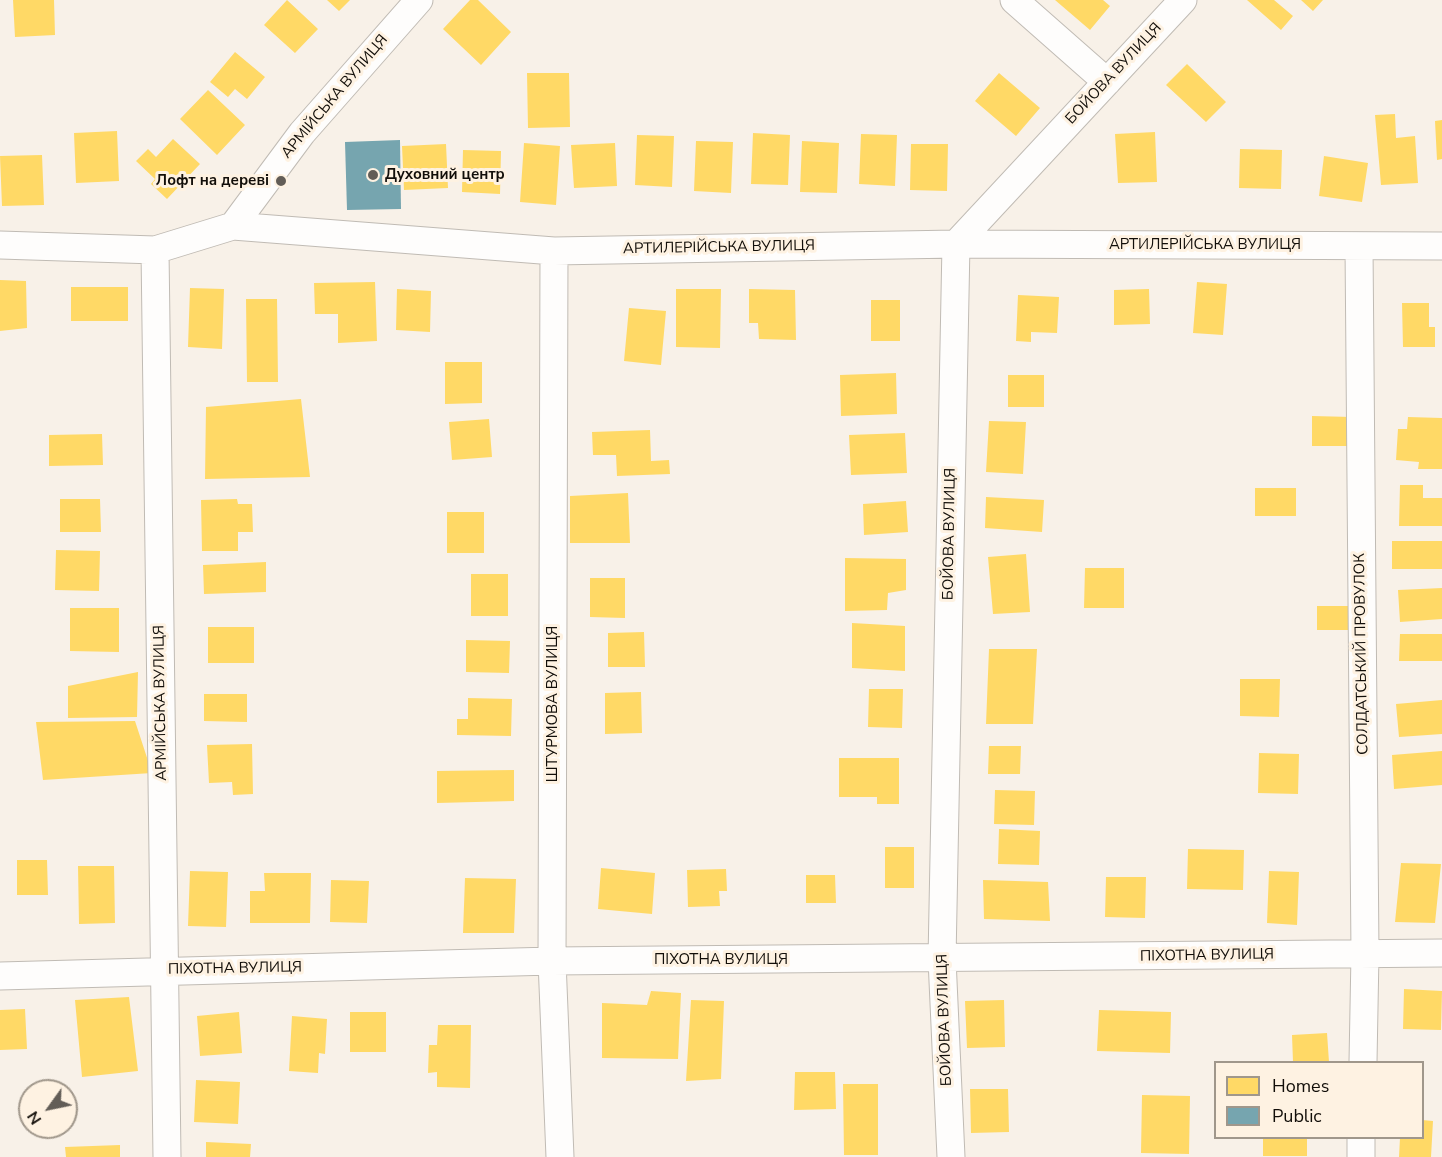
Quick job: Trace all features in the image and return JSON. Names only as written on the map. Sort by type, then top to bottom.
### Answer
[{"type":"street","name":"АРМІЙСЬКА ВУЛИЦЯ","points":[[233,226],[302,133],[419,0]]},
{"type":"street","points":[[1014,0],[1107,82]]},
{"type":"street","name":"БОЙОВА ВУЛИЦЯ","points":[[951,1157],[942,959],[956,244],[1183,0]]},
{"type":"street","name":"АРТИЛЕРІЙСЬКА ВУЛИЦЯ","points":[[0,245],[155,250],[233,226],[554,251],[956,244],[1442,246]]},
{"type":"street","name":"СОЛДАТСЬКИЙ ПРОВУЛОК","points":[[1359,246],[1365,954],[1363,1061]]},
{"type":"street","name":"АРМІЙСЬКА ВУЛИЦЯ","points":[[155,250],[167,1157]]},
{"type":"street","name":"ШТУРМОВА ВУЛИЦЯ","points":[[554,251],[552,961],[560,1157]]},
{"type":"street","name":"ПІХОТНА ВУЛИЦЯ","points":[[0,976],[552,961],[1442,953]]},
{"type":"street","points":[[1361,1139],[1361,1157]]},
{"type":"building: Homes","points":[[13,0],[54,0],[55,35],[15,37]]},
{"type":"building: Homes","points":[[287,0],[318,29],[295,53],[264,25]]},
{"type":"building: Homes","points":[[327,0],[350,0],[339,11]]},
{"type":"building: Homes","points":[[470,0],[478,0],[511,32],[481,65],[443,29]]},
{"type":"building: Homes","points":[[1055,0],[1103,0],[1110,6],[1090,30]]},
{"type":"building: Homes","points":[[1247,0],[1274,0],[1293,16],[1281,30]]},
{"type":"building: Homes","points":[[1301,0],[1323,0],[1313,11]]},
{"type":"building: Homes","points":[[235,52],[265,77],[247,99],[235,89],[228,97],[210,82]]},
{"type":"building: Homes","points":[[1187,64],[1226,102],[1206,122],[1166,85]]},
{"type":"building: Homes","points":[[527,73],[569,73],[570,127],[528,128]]},
{"type":"building: Homes","points":[[999,73],[1040,108],[1016,136],[975,101]]},
{"type":"building: Homes","points":[[208,90],[245,125],[217,155],[180,119]]},
{"type":"building: Homes","points":[[1395,114],[1396,138],[1415,136],[1418,183],[1381,185],[1375,115]]},
{"type":"building: Homes","points":[[1442,120],[1442,159],[1437,160],[1435,121]]},
{"type":"building: Homes","points":[[117,131],[119,181],[76,183],[74,133]]},
{"type":"building: Homes","points":[[1155,132],[1157,182],[1118,183],[1115,134]]},
{"type":"building: Homes","points":[[753,133],[790,135],[788,185],[751,184]]},
{"type":"building: Homes","points":[[861,134],[897,135],[895,186],[859,184]]},
{"type":"building: Homes","points":[[637,135],[674,136],[672,187],[635,185]]},
{"type":"building: Homes","points":[[173,139],[200,164],[167,199],[151,184],[155,179],[136,161],[148,149],[156,157]]},
{"type":"building: Homes","points":[[696,141],[733,142],[731,193],[694,191]]},
{"type":"building: Homes","points":[[802,141],[839,143],[837,193],[800,192]]},
{"type":"building: Homes","points":[[524,143],[560,146],[556,205],[520,202]]},
{"type":"building: Homes","points":[[615,143],[617,186],[574,188],[571,145]]},
{"type":"building: Homes","points":[[446,144],[448,188],[404,190],[402,146]]},
{"type":"building: Homes","points":[[911,144],[948,144],[947,191],[910,190]]},
{"type":"building: Homes","points":[[1240,149],[1282,150],[1281,189],[1239,188]]},
{"type":"building: Homes","points":[[463,150],[501,151],[500,194],[462,192]]},
{"type":"building: Homes","points":[[42,155],[44,205],[2,206],[0,156]]},
{"type":"building: Homes","points":[[1324,156],[1368,163],[1362,202],[1319,196]]},
{"type":"building: Homes","points":[[0,280],[26,281],[27,328],[0,331]]},
{"type":"building: Homes","points":[[375,282],[377,341],[338,343],[338,314],[315,314],[314,283]]},
{"type":"building: Homes","points":[[1197,282],[1227,284],[1223,335],[1193,333]]},
{"type":"building: Homes","points":[[71,287],[128,287],[128,321],[71,321]]},
{"type":"building: Homes","points":[[190,288],[224,289],[222,349],[188,347]]},
{"type":"building: Homes","points":[[397,289],[431,291],[430,332],[396,330]]},
{"type":"building: Homes","points":[[676,289],[721,289],[720,348],[676,347]]},
{"type":"building: Homes","points":[[749,289],[795,290],[796,340],[759,339],[758,323],[749,323]]},
{"type":"building: Homes","points":[[1149,289],[1150,324],[1114,325],[1114,290]]},
{"type":"building: Homes","points":[[1018,295],[1059,297],[1057,333],[1031,332],[1031,342],[1016,341]]},
{"type":"building: Homes","points":[[246,299],[277,299],[278,382],[247,382]]},
{"type":"building: Homes","points":[[871,300],[900,300],[900,341],[871,341]]},
{"type":"building: Homes","points":[[1402,303],[1429,303],[1429,327],[1435,327],[1435,347],[1403,347]]},
{"type":"building: Homes","points":[[629,308],[666,311],[661,365],[624,361]]},
{"type":"building: Homes","points":[[445,362],[482,362],[482,403],[445,404]]},
{"type":"building: Homes","points":[[896,373],[897,414],[841,416],[840,375]]},
{"type":"building: Homes","points":[[1008,375],[1044,375],[1044,407],[1008,407]]},
{"type":"building: Homes","points":[[301,399],[310,477],[205,479],[206,407]]},
{"type":"building: Homes","points":[[1312,416],[1352,417],[1351,446],[1312,446]]},
{"type":"building: Homes","points":[[1408,417],[1442,418],[1442,469],[1418,469],[1419,462],[1396,460],[1398,429],[1407,429]]},
{"type":"building: Homes","points":[[489,419],[492,457],[452,460],[449,422]]},
{"type":"building: Homes","points":[[989,421],[1026,422],[1023,474],[986,472]]},
{"type":"building: Homes","points":[[650,430],[651,461],[669,460],[670,474],[617,476],[616,455],[593,455],[592,432]]},
{"type":"building: Homes","points":[[905,433],[907,473],[851,475],[849,435]]},
{"type":"building: Homes","points":[[102,434],[103,465],[49,466],[49,435]]},
{"type":"building: Homes","points":[[1400,485],[1423,485],[1423,498],[1442,498],[1442,526],[1399,526]]},
{"type":"building: Homes","points":[[1255,488],[1296,488],[1296,516],[1255,516]]},
{"type":"building: Homes","points":[[628,493],[630,543],[570,543],[570,496]]},
{"type":"building: Homes","points":[[986,497],[1044,500],[1042,532],[985,528]]},
{"type":"building: Homes","points":[[60,499],[100,499],[101,532],[60,532]]},
{"type":"building: Homes","points":[[237,499],[238,504],[252,504],[253,532],[238,532],[238,551],[202,551],[201,500]]},
{"type":"building: Homes","points":[[906,501],[908,532],[864,535],[863,504]]},
{"type":"building: Homes","points":[[447,512],[484,512],[484,553],[447,553]]},
{"type":"building: Homes","points":[[1392,541],[1442,541],[1442,569],[1392,569]]},
{"type":"building: Homes","points":[[56,550],[100,551],[99,591],[55,590]]},
{"type":"building: Homes","points":[[1026,554],[1030,612],[993,614],[988,557]]},
{"type":"building: Homes","points":[[845,558],[906,559],[906,590],[888,593],[887,610],[845,611]]},
{"type":"building: Homes","points":[[266,562],[266,592],[204,594],[203,565]]},
{"type":"building: Homes","points":[[1085,568],[1124,568],[1124,608],[1084,608]]},
{"type":"building: Homes","points":[[471,574],[508,574],[508,616],[471,616]]},
{"type":"building: Homes","points":[[590,578],[625,578],[625,618],[590,617]]},
{"type":"building: Homes","points":[[1442,588],[1442,619],[1400,622],[1398,590]]},
{"type":"building: Homes","points":[[1317,606],[1350,606],[1350,630],[1317,630]]},
{"type":"building: Homes","points":[[70,608],[119,608],[119,652],[70,651]]},
{"type":"building: Homes","points":[[852,623],[905,626],[905,671],[852,668]]},
{"type":"building: Homes","points":[[208,627],[254,627],[254,663],[208,663]]},
{"type":"building: Homes","points":[[644,632],[645,667],[608,667],[608,633]]},
{"type":"building: Homes","points":[[1400,634],[1442,634],[1442,661],[1399,661]]},
{"type":"building: Homes","points":[[466,640],[510,641],[509,673],[466,672]]},
{"type":"building: Homes","points":[[989,649],[1037,649],[1033,724],[986,724]]},
{"type":"building: Homes","points":[[138,672],[137,717],[68,718],[68,686]]},
{"type":"building: Homes","points":[[1240,679],[1280,679],[1279,717],[1240,716]]},
{"type":"building: Homes","points":[[869,689],[903,689],[902,728],[868,727]]},
{"type":"building: Homes","points":[[641,692],[642,733],[605,734],[605,693]]},
{"type":"building: Homes","points":[[204,694],[247,694],[247,722],[204,721]]},
{"type":"building: Homes","points":[[468,698],[512,699],[511,736],[457,735],[457,719],[468,719]]},
{"type":"building: Homes","points":[[1442,700],[1442,734],[1399,737],[1396,704]]},
{"type":"building: Homes","points":[[135,721],[152,773],[43,780],[36,722]]},
{"type":"building: Homes","points":[[252,744],[253,794],[233,795],[232,782],[209,783],[207,745]]},
{"type":"building: Homes","points":[[989,746],[1021,746],[1020,774],[988,774]]},
{"type":"building: Homes","points":[[1442,751],[1442,785],[1394,789],[1392,755]]},
{"type":"building: Homes","points":[[1259,753],[1299,754],[1298,794],[1258,793]]},
{"type":"building: Homes","points":[[839,758],[899,758],[899,804],[877,804],[877,797],[839,797]]},
{"type":"building: Homes","points":[[514,770],[514,801],[437,803],[437,771]]},
{"type":"building: Homes","points":[[995,790],[1035,791],[1034,825],[994,824]]},
{"type":"building: Homes","points":[[999,829],[1040,831],[1039,865],[998,864]]},
{"type":"building: Homes","points":[[885,847],[914,847],[914,888],[885,888]]},
{"type":"building: Homes","points":[[1188,849],[1244,850],[1243,890],[1187,889]]},
{"type":"building: Homes","points":[[17,860],[47,860],[48,895],[17,895]]},
{"type":"building: Homes","points":[[1401,863],[1441,864],[1435,923],[1395,922]]},
{"type":"building: Homes","points":[[78,866],[114,866],[115,923],[79,924]]},
{"type":"building: Homes","points":[[601,868],[655,873],[652,914],[598,909]]},
{"type":"building: Homes","points":[[726,869],[727,891],[719,891],[720,906],[688,907],[687,870]]},
{"type":"building: Homes","points":[[190,871],[228,872],[226,927],[188,926]]},
{"type":"building: Homes","points":[[1269,871],[1299,872],[1297,925],[1267,923]]},
{"type":"building: Homes","points":[[264,873],[311,873],[310,923],[250,923],[250,891],[265,891]]},
{"type":"building: Homes","points":[[806,875],[835,875],[836,903],[806,903]]},
{"type":"building: Homes","points":[[1106,877],[1146,877],[1145,918],[1105,917]]},
{"type":"building: Homes","points":[[465,878],[516,879],[514,933],[463,933]]},
{"type":"building: Homes","points":[[331,880],[369,881],[367,923],[330,922]]},
{"type":"building: Homes","points":[[983,880],[1048,882],[1050,921],[984,919]]},
{"type":"building: Homes","points":[[1404,989],[1442,991],[1441,1030],[1403,1029]]},
{"type":"building: Homes","points":[[651,991],[681,993],[678,1059],[602,1058],[602,1003],[647,1005]]},
{"type":"building: Homes","points":[[129,997],[138,1071],[82,1077],[75,1000]]},
{"type":"building: Homes","points":[[691,1000],[724,1001],[721,1079],[686,1081]]},
{"type":"building: Homes","points":[[1004,1000],[1005,1047],[967,1048],[965,1001]]},
{"type":"building: Homes","points":[[25,1009],[27,1049],[0,1050],[0,1010]]},
{"type":"building: Homes","points":[[1099,1010],[1171,1012],[1170,1053],[1097,1051]]},
{"type":"building: Homes","points":[[239,1012],[242,1053],[200,1056],[197,1016]]},
{"type":"building: Homes","points":[[350,1012],[386,1012],[386,1052],[350,1052]]},
{"type":"building: Homes","points":[[292,1016],[327,1019],[325,1054],[319,1053],[318,1073],[289,1071]]},
{"type":"building: Homes","points":[[438,1025],[471,1025],[470,1088],[437,1087],[437,1072],[428,1073],[429,1045],[437,1045]]},
{"type":"building: Homes","points":[[1327,1033],[1329,1061],[1293,1061],[1292,1035]]},
{"type":"building: Homes","points":[[795,1072],[835,1072],[836,1109],[794,1110]]},
{"type":"building: Homes","points":[[196,1080],[240,1082],[238,1124],[194,1122]]},
{"type":"building: Homes","points":[[843,1084],[878,1084],[878,1155],[844,1155]]},
{"type":"building: Homes","points":[[970,1089],[1008,1089],[1009,1132],[971,1133]]},
{"type":"building: Homes","points":[[1142,1095],[1190,1096],[1189,1154],[1141,1153]]},
{"type":"building: Homes","points":[[1424,1120],[1433,1121],[1431,1157],[1399,1157],[1400,1139],[1424,1139]]},
{"type":"building: Homes","points":[[1263,1139],[1307,1139],[1307,1156],[1263,1156]]},
{"type":"building: Homes","points":[[206,1142],[251,1144],[250,1157],[206,1157]]},
{"type":"building: Homes","points":[[120,1145],[120,1157],[66,1157],[65,1147]]},
{"type":"building: Public","name":"Духовний центр","points":[[400,140],[401,209],[347,210],[345,142]]},
{"type":"place","name":"Духовний центр","points":[[373,175]]},
{"type":"place","name":"Лофт на дереві","points":[[281,181]]}]
